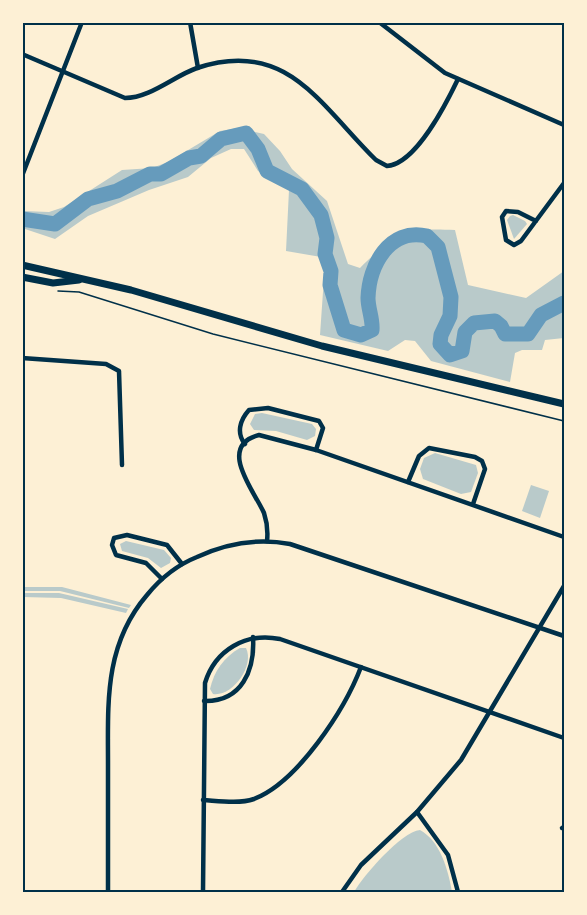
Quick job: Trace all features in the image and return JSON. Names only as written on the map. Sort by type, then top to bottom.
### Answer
[{"type":"main road","points":[[22,265],[58,271],[131,290],[322,346],[564,404]]},
{"type":"main road","points":[[22,277],[53,283],[84,279]]},
{"type":"street","points":[[22,176],[82,22]]},
{"type":"street","points":[[190,22],[198,68]]},
{"type":"street","points":[[379,22],[438,68],[564,125]]},
{"type":"street","points":[[22,54],[111,94],[129,98],[198,68],[246,59],[284,70],[329,111],[376,160],[387,166],[399,162],[432,128],[458,79]]},
{"type":"street","points":[[536,222],[518,212],[506,211],[502,217],[506,240],[512,244],[519,243],[536,222],[564,183]]},
{"type":"street","points":[[22,358],[111,365],[119,371],[122,465]]},
{"type":"street","points":[[245,444],[240,436],[242,420],[249,410],[262,407],[319,421],[323,428],[316,450]]},
{"type":"street","points":[[267,541],[264,513],[240,467],[239,455],[245,444],[255,436],[267,435],[564,537]]},
{"type":"street","points":[[408,482],[419,456],[429,448],[475,457],[482,461],[485,469],[473,504]]},
{"type":"street","points":[[162,579],[146,563],[116,555],[112,545],[114,538],[127,535],[167,545],[182,564]]},
{"type":"street","points":[[108,892],[110,675],[114,654],[129,619],[162,579],[182,564],[223,547],[267,541],[307,548],[564,636]]},
{"type":"street","points":[[342,892],[361,865],[417,812],[452,772],[491,712],[564,586]]},
{"type":"street","points":[[203,892],[205,683],[215,661],[233,645],[253,637],[280,639],[564,738]]},
{"type":"street","points":[[204,701],[226,698],[246,681],[253,662],[253,637]]},
{"type":"street","points":[[203,800],[250,800],[272,789],[325,734],[349,696],[361,667]]},
{"type":"street","points":[[417,812],[433,831],[448,855],[458,892]]},
{"type":"path","points":[[70,293],[79,292],[224,337],[564,421]]},
{"type":"shaded area","points":[[238,128],[264,134],[280,151],[292,169],[327,201],[348,264],[360,268],[383,246],[402,234],[424,230],[455,230],[468,285],[526,298],[564,271],[564,338],[545,340],[542,350],[522,350],[515,353],[510,382],[431,361],[415,341],[405,340],[388,351],[320,335],[325,263],[321,257],[286,251],[289,190],[258,171],[244,149],[231,149],[211,158],[188,177],[149,190],[88,216],[55,239],[25,229],[23,242],[23,211],[49,212],[64,207],[122,170],[152,168],[168,162],[220,131]]},
{"type":"shaded area","points":[[513,215],[527,224],[514,239],[507,220]]},
{"type":"shaded area","points":[[262,413],[312,424],[316,429],[315,436],[307,440],[276,431],[254,430],[250,424],[255,414]]},
{"type":"shaded area","points":[[435,453],[476,465],[478,473],[471,492],[461,494],[423,479],[420,469],[424,458]]},
{"type":"shaded area","points":[[531,485],[549,491],[540,518],[522,511]]},
{"type":"shaded area","points":[[126,541],[164,550],[171,558],[170,563],[161,568],[148,558],[122,551],[120,544]]},
{"type":"shaded area","points":[[23,587],[62,587],[131,605],[129,608],[60,591],[23,591]]},
{"type":"shaded area","points":[[23,593],[59,593],[128,609],[126,613],[61,598],[23,597]]},
{"type":"shaded area","points":[[240,648],[246,648],[248,655],[245,671],[234,686],[220,694],[213,694],[210,689],[217,670],[229,656]]},
{"type":"shaded area","points":[[420,830],[438,848],[452,892],[354,892],[365,876],[393,846]]},
{"type":"waterway","points":[[22,219],[55,224],[88,199],[117,191],[150,174],[161,174],[189,158],[201,156],[221,139],[246,133],[258,149],[267,171],[302,189],[321,215],[327,238],[325,254],[331,271],[330,285],[344,330],[361,335],[372,330],[368,298],[369,286],[377,262],[392,243],[402,237],[414,235],[427,236],[438,247],[451,297],[450,316],[441,335],[440,344],[450,355],[462,351],[465,332],[474,323],[495,321],[505,334],[528,334],[541,315],[564,303]]}]
